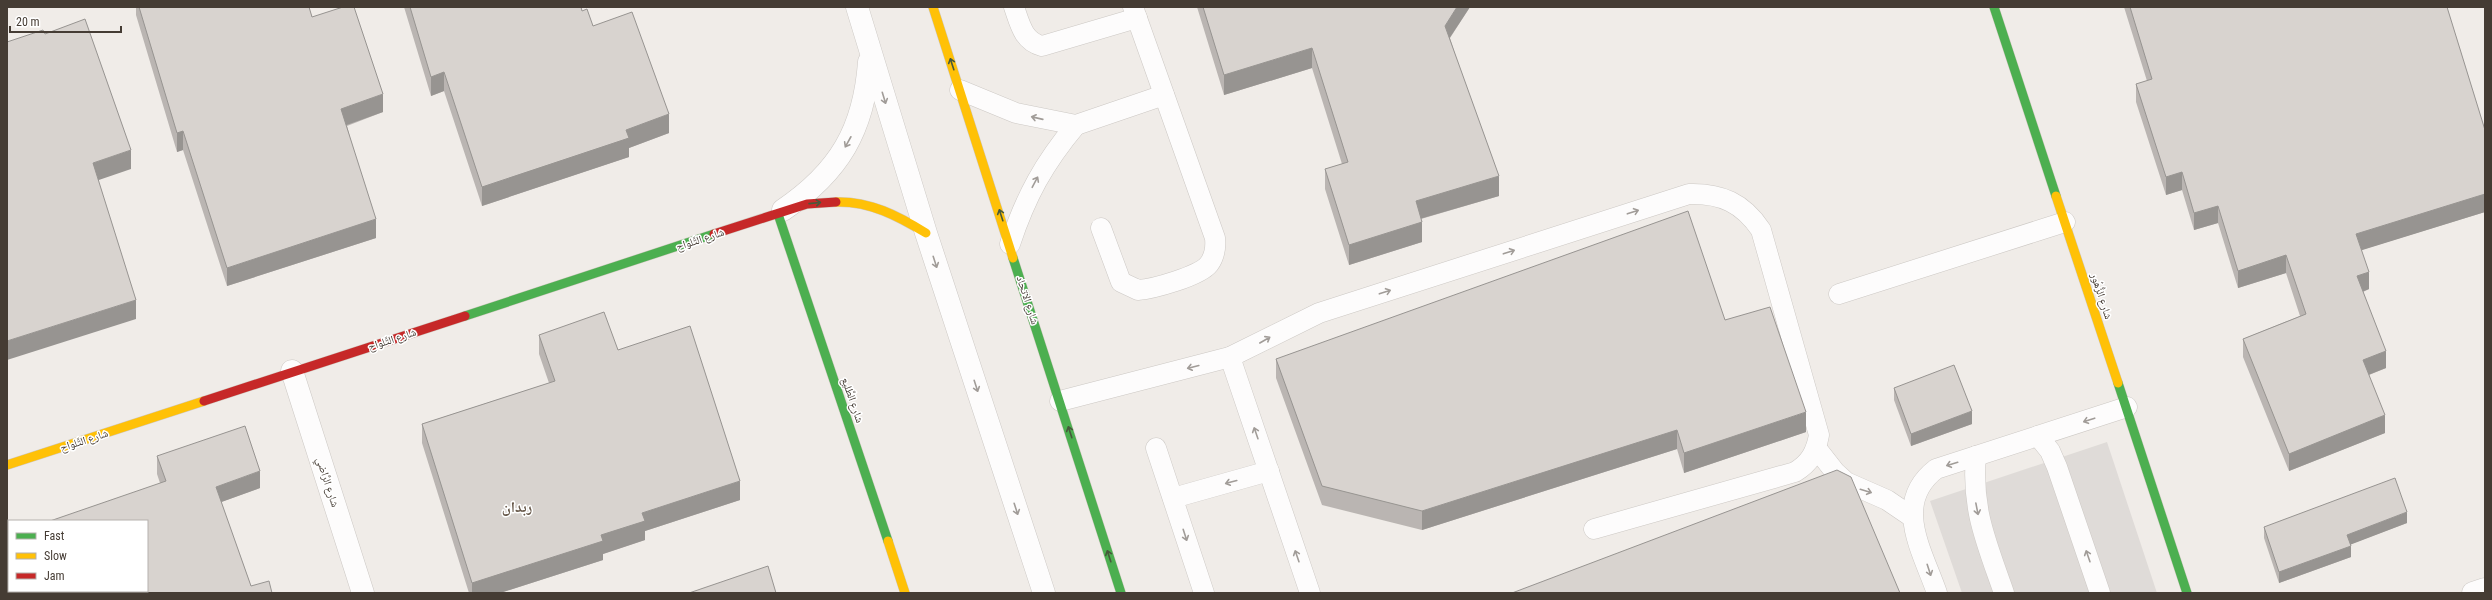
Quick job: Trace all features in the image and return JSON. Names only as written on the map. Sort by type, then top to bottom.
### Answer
[{"type":"street","points":[[857,7],[926,233],[1044,593]]},
{"type":"street","name":"شارع الاتحاد","points":[[933,7],[1121,593]]},
{"type":"street","name":"شارع الزُّهُور","points":[[1994,7],[2188,593]]},
{"type":"street","name":"شارع التِّلواح","points":[[778,214],[810,192],[837,162],[856,128],[867,90],[870,50]]},
{"type":"street","name":"شارع التِّلواح","points":[[7,465],[807,204],[839,200],[870,205],[900,216],[926,233]]},
{"type":"street","name":"شارع الطَّليع","points":[[778,214],[905,593]]},
{"type":"street","name":"شارع الرَّاضي","points":[[292,371],[363,593]]},
{"type":"street","points":[[2473,593],[2485,589]]},
{"type":"lane","points":[[1014,7],[1026,38],[1033,44],[1042,46],[1135,13],[1215,238],[1216,248],[1213,257],[1201,271],[1146,290],[1131,289],[1121,282],[1102,228]]},
{"type":"lane","points":[[960,90],[1016,113],[1076,125],[1164,95]]},
{"type":"lane","points":[[1010,244],[1021,211],[1036,180],[1054,151],[1076,125]]},
{"type":"lane","points":[[1060,401],[1230,357],[1319,313],[1689,194],[1706,194],[1724,197],[1739,205],[1752,216],[1762,230],[1818,434],[1817,448],[1803,467],[1795,472],[1594,529]]},
{"type":"lane","points":[[1839,294],[2065,222]]},
{"type":"lane","points":[[1230,357],[1310,593]]},
{"type":"lane","points":[[1937,593],[1912,517],[1912,501],[1925,477],[1936,469],[2126,408]]},
{"type":"lane","points":[[2038,436],[2050,452],[2057,467],[2100,593]]},
{"type":"lane","points":[[1156,448],[1204,593]]},
{"type":"lane","points":[[1817,448],[1835,472],[1846,482],[1887,500],[1912,517]]},
{"type":"lane","points":[[1976,456],[1974,488],[1976,506],[2004,593]]},
{"type":"lane","points":[[1172,498],[1269,472]]},
{"type":"shaded area","points":[[2107,442],[2157,593],[1962,593],[1930,501]]},
{"type":"building","points":[[139,7],[309,7],[312,17],[343,7],[354,7],[383,94],[341,109],[376,219],[227,268],[183,131],[177,133]]},
{"type":"building","points":[[410,7],[581,7],[582,11],[587,9],[593,26],[632,12],[669,114],[626,130],[629,138],[482,187],[444,72],[431,77]]},
{"type":"building","points":[[1203,7],[1457,7],[1445,26],[1499,176],[1416,201],[1422,222],[1349,245],[1325,169],[1348,162],[1312,48],[1224,75]]},
{"type":"building","points":[[2130,7],[2447,7],[2485,130],[2485,194],[2356,234],[2369,272],[2357,276],[2386,351],[2363,360],[2385,415],[2289,454],[2243,339],[2306,314],[2286,255],[2238,271],[2218,206],[2194,213],[2182,172],[2166,177],[2136,84],[2152,79]]},
{"type":"building","points":[[85,19],[131,150],[93,163],[136,300],[7,341],[7,42],[43,30],[45,34]]},
{"type":"building","points":[[1688,211],[1725,320],[1770,307],[1806,412],[1684,453],[1677,430],[1422,511],[1322,486],[1276,359]]},
{"type":"building","points":[[604,312],[618,350],[690,326],[740,481],[642,513],[645,521],[601,535],[603,541],[472,583],[422,424],[555,381],[539,335]]},
{"type":"building","points":[[1954,365],[1972,411],[1911,434],[1894,388]]},
{"type":"building","points":[[245,426],[260,471],[216,487],[251,586],[269,581],[272,593],[7,593],[8,532],[8,592],[148,592],[148,520],[53,520],[166,481],[157,456]]},
{"type":"building","points":[[1837,470],[1851,477],[1900,593],[1512,593]]},
{"type":"building","points":[[2395,478],[2407,512],[2347,535],[2351,546],[2279,572],[2264,527]]},
{"type":"building","points":[[768,566],[776,593],[689,593]]},
{"type":"traffic: fast","points":[[1994,7],[2056,196]]},
{"type":"traffic: fast","points":[[778,214],[888,541]]},
{"type":"traffic: fast","points":[[465,316],[714,234]]},
{"type":"traffic: fast","points":[[1013,258],[1121,593]]},
{"type":"traffic: fast","points":[[2118,383],[2187,593]]},
{"type":"traffic: slow","points":[[933,7],[1013,258]]},
{"type":"traffic: slow","points":[[2056,196],[2118,383]]},
{"type":"traffic: slow","points":[[836,202],[848,202],[872,207],[894,215],[926,233]]},
{"type":"traffic: slow","points":[[7,465],[204,401]]},
{"type":"traffic: slow","points":[[888,541],[905,593]]},
{"type":"traffic: jam","points":[[714,234],[807,204],[836,202]]},
{"type":"traffic: jam","points":[[204,401],[465,316]]},
{"type":"district","name":"ربدان","points":[[517,507]]}]
